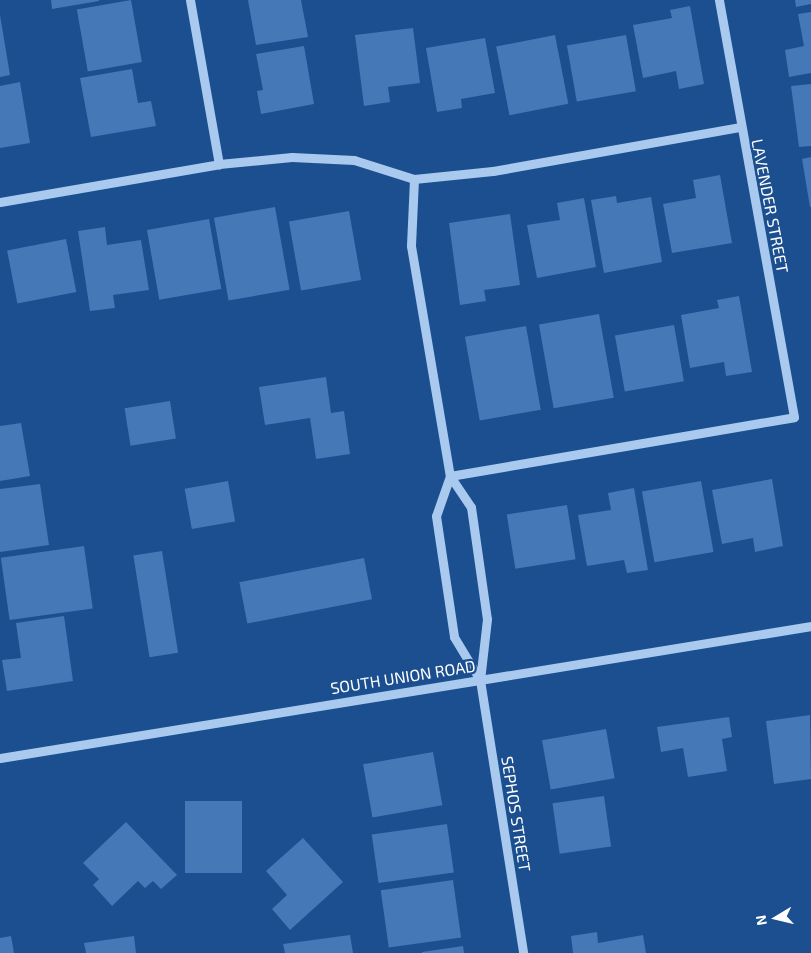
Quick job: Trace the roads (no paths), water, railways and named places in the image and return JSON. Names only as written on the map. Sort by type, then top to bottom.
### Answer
[{"type":"street","points":[[190,0],[219,164]]},
{"type":"street","name":"LAVENDER STREET","points":[[450,476],[794,416],[739,127],[719,0]]},
{"type":"street","points":[[0,202],[219,164],[292,157],[354,160],[414,178],[492,171],[739,127]]},
{"type":"street","points":[[414,178],[411,246],[450,476],[471,507],[487,619],[480,680]]},
{"type":"street","points":[[450,476],[436,516],[454,637],[480,680]]},
{"type":"street","name":"SOUTH UNION ROAD","points":[[0,758],[811,626]]},
{"type":"street","name":"SEPHOS STREET","points":[[480,680],[523,953]]}]
